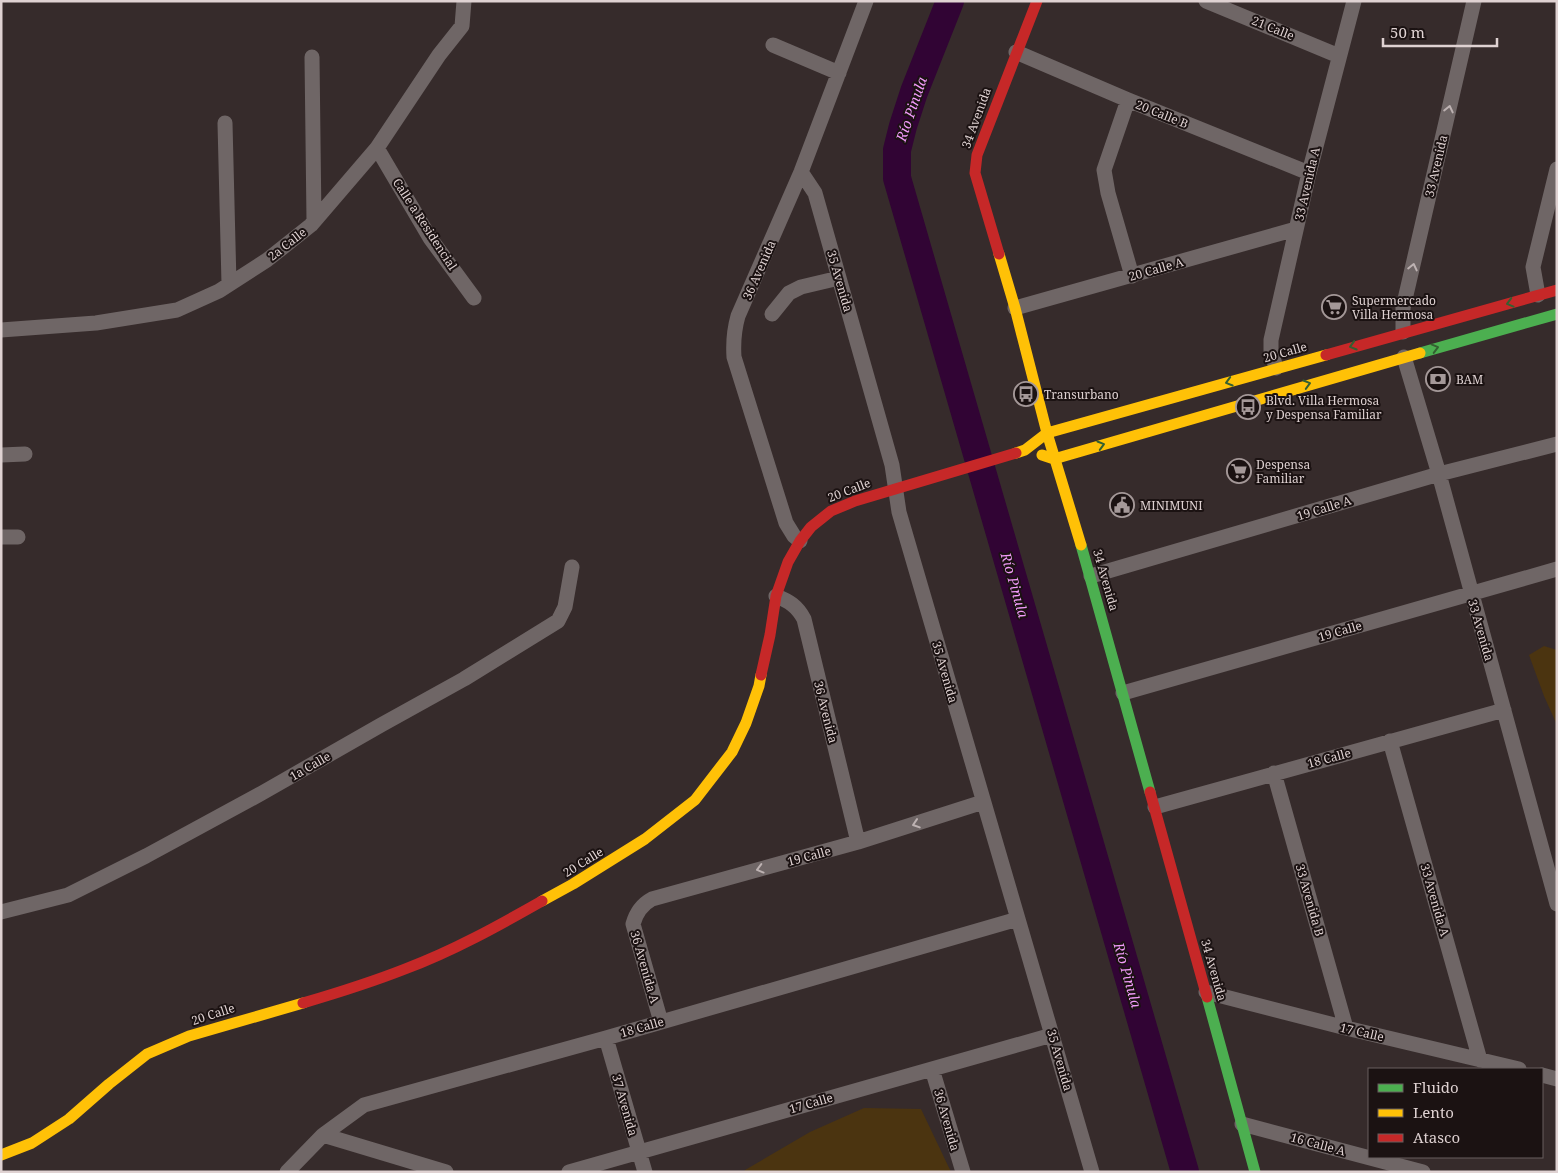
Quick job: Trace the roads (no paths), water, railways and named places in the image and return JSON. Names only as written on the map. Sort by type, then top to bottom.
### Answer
[{"type":"main road","name":"34 Avenida","points":[[1037,1],[977,156],[975,173],[1015,308],[1054,459],[1091,576],[1255,1172]]},
{"type":"main road","name":"20 Calle","points":[[1,1155],[32,1143],[69,1119],[147,1054],[189,1036],[340,992],[406,969],[483,934],[573,884],[645,839],[696,800],[732,752],[746,723],[759,686],[776,596],[788,562],[800,541],[811,527],[831,511],[855,501],[1006,457],[1025,450],[1047,433],[1557,290]]},
{"type":"main road","points":[[1025,450],[1054,459],[1404,356],[1557,314]]},
{"type":"main road","points":[[1354,371],[1401,346],[1403,332]]},
{"type":"street","name":"2a Calle","points":[[1,330],[96,323],[176,310],[218,291],[266,260],[314,221],[377,148],[439,55],[462,26],[464,1]]},
{"type":"street","name":"36 Avenida","points":[[800,541],[794,536],[786,523],[734,357],[734,330],[738,316],[801,172],[866,1]]},
{"type":"street","name":"21 Calle","points":[[1206,1],[1339,56]]},
{"type":"street","name":"33 Avenida A","points":[[1276,368],[1271,350],[1271,340],[1309,173],[1354,1]]},
{"type":"street","name":"33 Avenida","points":[[1403,332],[1403,308],[1474,1]]},
{"type":"street","points":[[773,45],[839,73]]},
{"type":"street","name":"20 Calle B","points":[[1016,52],[1128,100],[1309,173]]},
{"type":"street","points":[[312,57],[314,221]]},
{"type":"street","points":[[1128,100],[1104,170],[1108,193],[1132,276]]},
{"type":"street","points":[[225,123],[229,284]]},
{"type":"street","name":"Calle a Residencial","points":[[377,148],[430,238],[474,298]]},
{"type":"street","points":[[1538,295],[1533,267],[1557,169]]},
{"type":"street","name":"35 Avenida","points":[[801,172],[815,193],[892,465],[899,512],[1092,1172]]},
{"type":"street","name":"20 Calle A","points":[[1015,308],[1296,229]]},
{"type":"street","points":[[772,314],[789,293],[801,287],[839,278]]},
{"type":"street","name":"33 Avenida","points":[[1404,356],[1439,474],[1557,904]]},
{"type":"street","name":"19 Calle A","points":[[1091,576],[1439,474],[1557,444]]},
{"type":"street","points":[[1,455],[25,454]]},
{"type":"street","points":[[1,537],[18,537]]},
{"type":"street","name":"1a Calle","points":[[1,912],[68,895],[262,793],[472,674],[558,622],[564,607],[572,567]]},
{"type":"street","name":"19 Calle","points":[[1123,693],[1557,569]]},
{"type":"street","name":"36 Avenida","points":[[776,596],[798,609],[804,619],[858,842]]},
{"type":"street","name":"18 Calle","points":[[1155,807],[1504,710]]},
{"type":"street","name":"33 Avenida A","points":[[1390,741],[1480,1060]]},
{"type":"street","name":"33 Avenida B","points":[[1274,773],[1346,1028]]},
{"type":"street","name":"19 Calle","points":[[637,912],[646,902],[652,899],[858,842],[983,802]]},
{"type":"street","name":"36 Avenida A","points":[[637,912],[632,924],[661,1022]]},
{"type":"street","name":"18 Calle","points":[[287,1172],[323,1135],[364,1105],[606,1038],[1018,919]]},
{"type":"street","name":"17 Calle","points":[[1206,992],[1514,1068]]},
{"type":"street","name":"17 Calle","points":[[569,1172],[1052,1035]]},
{"type":"street","name":"37 Avenida","points":[[606,1038],[644,1172]]},
{"type":"street","name":"36 Avenida","points":[[932,1069],[962,1172]]},
{"type":"street","points":[[1543,1075],[1557,1079]]},
{"type":"street","name":"16 Calle A","points":[[1242,1124],[1368,1157]]},
{"type":"street","points":[[323,1135],[446,1172]]},
{"type":"street","name":"16 Calle A","points":[[1370,1158],[1423,1172]]},
{"type":"waterway","name":"Río Pinula","points":[[950,1],[914,92],[903,126],[897,150],[897,178],[1185,1172]]},
{"type":"place","name":"Supermercado Villa Hermosa","points":[[1334,307]]},
{"type":"place","name":"BAM","points":[[1438,379]]},
{"type":"place","name":"Transurbano","points":[[1026,394]]},
{"type":"place","name":"Blvd. Villa Hermosa y Despensa Familiar","points":[[1248,407]]},
{"type":"place","name":"Despensa Familiar","points":[[1239,471]]},
{"type":"place","name":"MINIMUNI","points":[[1122,505]]}]
